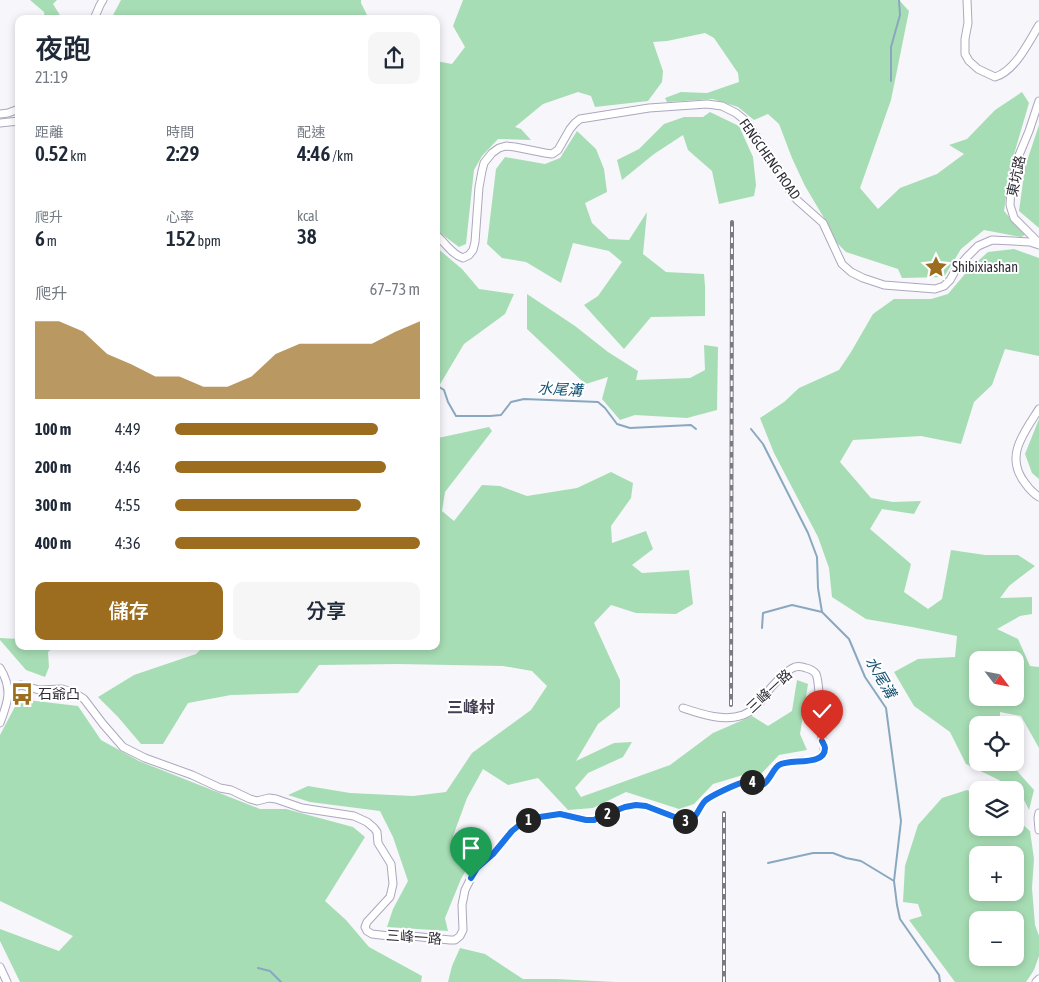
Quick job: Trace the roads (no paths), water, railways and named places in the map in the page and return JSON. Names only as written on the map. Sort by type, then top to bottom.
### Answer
[{"type":"street","points":[[96,15],[103,0]]},
{"type":"street","points":[[968,0],[965,54],[969,61],[978,69],[995,78],[1000,76],[1021,56],[1039,25]]},
{"type":"street","name":"東坑路","points":[[1039,101],[1017,160],[1011,187],[1010,205],[1014,218],[1039,244]]},
{"type":"street","name":"FENGCHENG ROAD","points":[[440,238],[457,256],[463,258],[473,250],[484,163],[499,148],[514,146],[552,154],[558,150],[570,129],[580,119],[649,108],[707,104],[722,106],[736,113],[747,122],[797,200],[824,223],[842,264],[851,272],[863,278],[884,284],[935,289],[944,286],[978,246],[992,240],[1039,244]]},
{"type":"street","points":[[0,114],[15,110]]},
{"type":"street","points":[[0,123],[15,121]]},
{"type":"street","points":[[1039,409],[1019,443],[1016,454],[1016,467],[1021,478],[1032,492],[1039,497]]},
{"type":"street","name":"三峰一路","points":[[9,689],[21,685],[39,690],[62,689],[73,692],[84,699],[123,746],[145,758],[192,775],[220,788],[230,790],[250,800],[257,801],[276,798],[302,808],[354,816],[367,822],[377,832],[378,843],[391,864],[393,884],[390,896],[367,922],[365,928],[367,931],[372,934],[389,936],[402,935],[450,940],[455,940],[463,930],[462,905],[465,890],[477,868],[522,823],[533,818],[560,814],[594,820],[625,807],[636,805],[646,806],[685,821],[692,820],[707,799],[745,782],[764,784],[770,780],[778,766],[785,762],[810,761],[823,755],[825,748],[822,741],[817,681],[816,674],[811,670],[797,666],[790,670],[775,682],[759,704],[742,715],[734,717],[710,716],[683,708]]},
{"type":"street","points":[[0,668],[9,689],[8,700],[0,723]]},
{"type":"street","points":[[1039,813],[1039,830]]},
{"type":"street","points":[[0,967],[7,982]]},
{"type":"street","points":[[1036,982],[1039,979]]},
{"type":"waterway","points":[[891,81],[891,47],[900,15],[899,0]]},
{"type":"waterway","name":"水尾溝","points":[[440,388],[444,390],[456,416],[501,415],[511,402],[524,399],[598,402],[617,424],[630,428],[691,425],[696,429]]},
{"type":"waterway","name":"水尾溝","points":[[751,429],[763,444],[808,533],[817,557],[818,588],[822,612],[849,639],[865,677],[886,708],[901,821],[894,881],[897,905],[900,919],[939,975],[940,982]]},
{"type":"waterway","points":[[762,628],[763,613],[792,605],[822,612]]},
{"type":"waterway","points":[[768,863],[813,853],[833,853],[861,861],[894,881]]},
{"type":"waterway","points":[[258,968],[270,971],[281,982]]},
{"type":"railway","points":[[731,705],[732,222]]},
{"type":"railway","points":[[724,813],[724,982]]},
{"type":"place","name":"Shibixiashan","points":[[936,267]]},
{"type":"place","name":"石爺凸","points":[[22,694]]},
{"type":"district","name":"三峰村","points":[[471,707]]}]
